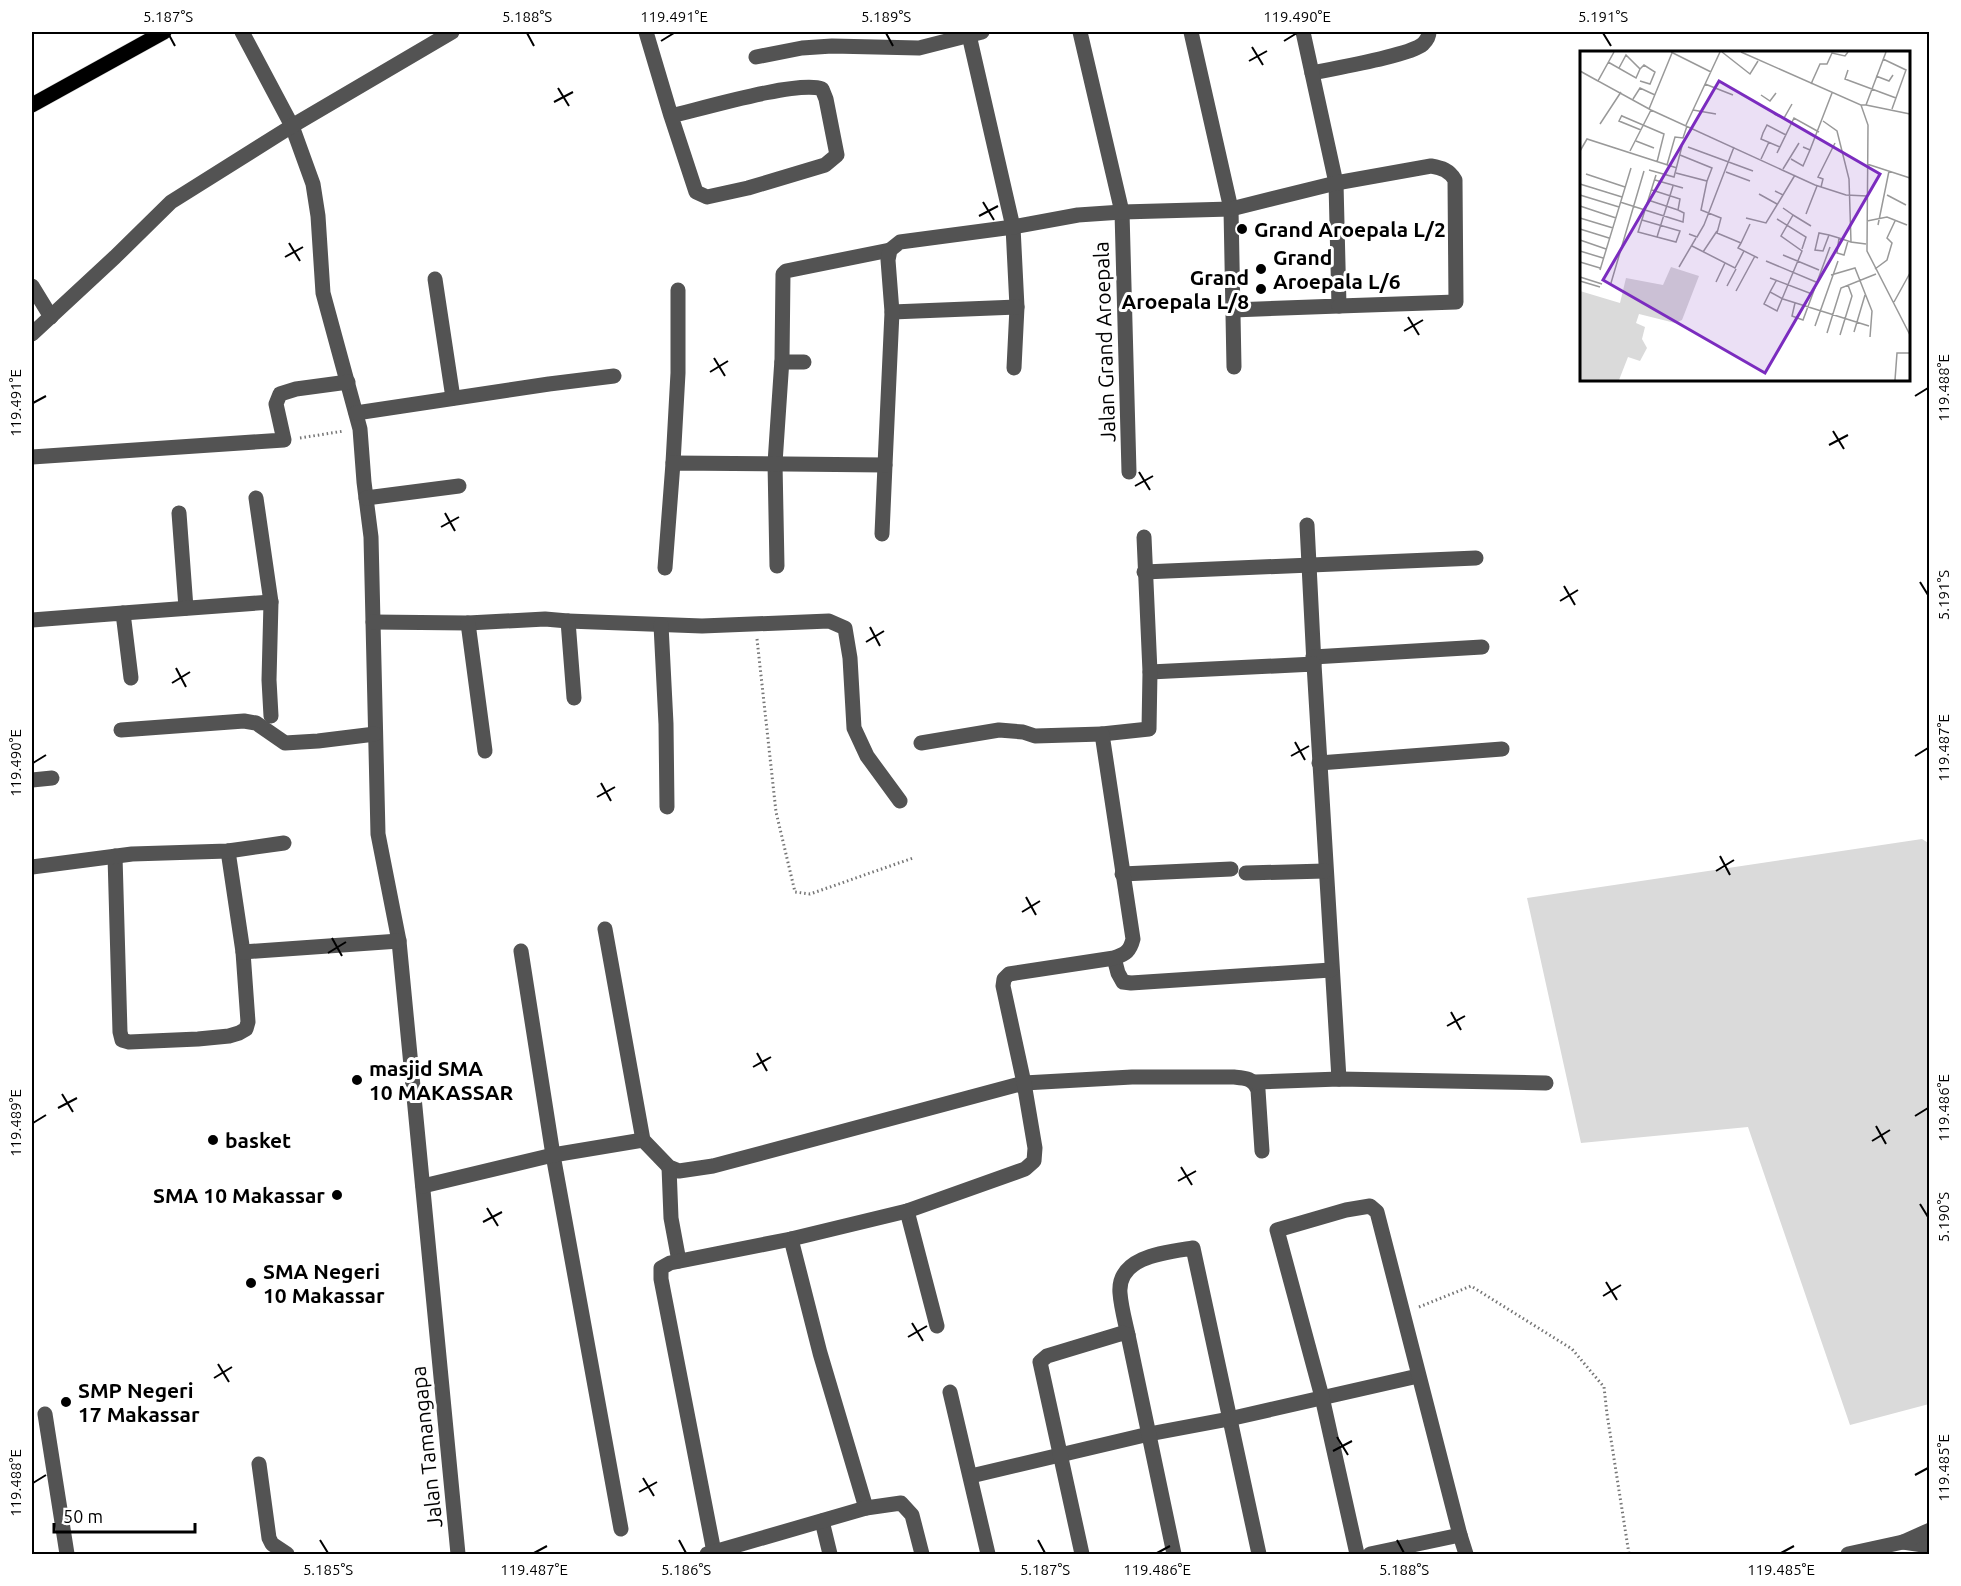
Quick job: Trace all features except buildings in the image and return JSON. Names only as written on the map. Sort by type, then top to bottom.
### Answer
[{"type":"main road","points":[[32,105],[164,32]]},
{"type":"street","name":"Jalan Tamangapa","points":[[242,32],[292,126],[313,184],[318,216],[323,293],[360,429],[371,537],[378,834],[399,941],[435,1335],[458,1554]]},
{"type":"street","points":[[32,334],[171,202],[292,126],[452,32]]},
{"type":"street","points":[[646,32],[671,116],[696,192],[706,197],[748,188],[825,165],[837,155],[826,99],[822,89],[816,87],[786,89],[671,116]]},
{"type":"street","name":"Jalan Grand Aroepala","points":[[1080,32],[1122,212],[1129,472]]},
{"type":"street","points":[[1191,32],[1230,209],[1234,367]]},
{"type":"street","points":[[1303,32],[1336,183],[1339,306]]},
{"type":"street","points":[[1312,73],[1404,53],[1424,43],[1429,32]]},
{"type":"street","points":[[756,57],[802,48],[832,46],[919,48],[975,33],[1013,227],[1017,307],[1014,368]]},
{"type":"street","name":"Jalan Grand Aroepala","points":[[782,362],[783,274],[786,271],[890,250],[900,242],[1013,227],[1078,215],[1230,209],[1336,183],[1431,166],[1443,168],[1455,180],[1456,302],[1233,310]]},
{"type":"street","points":[[882,534],[892,312],[888,260],[890,250]]},
{"type":"street","points":[[435,279],[453,398]]},
{"type":"street","points":[[32,286],[51,316]]},
{"type":"street","points":[[665,568],[678,373],[678,290]]},
{"type":"street","points":[[892,312],[1017,307]]},
{"type":"street","points":[[777,566],[775,463],[782,362],[804,362]]},
{"type":"street","points":[[356,412],[614,376]]},
{"type":"street","points":[[32,457],[284,440],[276,404],[280,394],[296,389],[348,382]]},
{"type":"street","points":[[673,464],[885,465]]},
{"type":"street","points":[[366,498],[459,486]]},
{"type":"street","points":[[256,498],[271,602],[269,680],[271,716]]},
{"type":"street","points":[[179,513],[186,608]]},
{"type":"street","points":[[1307,525],[1325,871],[1339,1079]]},
{"type":"street","points":[[921,743],[999,730],[1023,732],[1035,736],[1102,734],[1149,729],[1150,672],[1144,537]]},
{"type":"street","points":[[1144,572],[1476,558]]},
{"type":"street","points":[[32,620],[271,602]]},
{"type":"street","points":[[123,613],[131,678]]},
{"type":"street","points":[[373,622],[468,623],[545,619],[661,625],[755,625],[829,621],[845,628],[850,658],[854,728],[867,756],[900,801]]},
{"type":"street","points":[[568,621],[574,698]]},
{"type":"street","points":[[468,623],[485,751]]},
{"type":"street","points":[[661,625],[667,807]]},
{"type":"street","points":[[1150,672],[1482,647]]},
{"type":"street","points":[[121,730],[244,721],[256,723],[285,743],[375,734]]},
{"type":"street","points":[[922,1554],[912,1515],[901,1503],[866,1508],[711,1553],[660,1272],[665,1264],[791,1239],[907,1211],[1025,1169],[1034,1161],[1035,1148],[1024,1083],[1003,986],[1004,979],[1009,974],[1124,955],[1130,950],[1133,939],[1102,734]]},
{"type":"street","points":[[1319,763],[1502,749]]},
{"type":"street","points":[[32,780],[52,778]]},
{"type":"street","points":[[32,867],[115,856],[228,851],[284,843]]},
{"type":"street","points":[[115,856],[122,1040],[129,1042],[198,1039],[239,1033],[246,1029],[248,1022],[243,952],[228,851]]},
{"type":"street","points":[[1122,873],[1231,869]]},
{"type":"street","points":[[1246,873],[1325,871]]},
{"type":"street","points":[[605,929],[642,1140],[669,1167],[679,1170],[713,1166],[1024,1083],[1132,1077],[1234,1077],[1255,1082],[1339,1079],[1546,1083]]},
{"type":"street","points":[[243,952],[399,941]]},
{"type":"street","points":[[521,951],[553,1155],[621,1529]]},
{"type":"street","points":[[1114,958],[1123,982],[1131,983],[1331,970]]},
{"type":"street","points":[[1255,1082],[1258,1090],[1262,1151]]},
{"type":"street","points":[[423,1186],[553,1155],[642,1140]]},
{"type":"street","points":[[669,1167],[671,1218],[679,1261]]},
{"type":"street","points":[[1357,1554],[1322,1397],[1277,1230],[1346,1210],[1370,1206],[1377,1212],[1466,1554]]},
{"type":"street","points":[[907,1211],[937,1326]]},
{"type":"street","points":[[791,1239],[820,1353],[866,1508]]},
{"type":"street","points":[[1174,1554],[1120,1291],[1122,1276],[1131,1266],[1146,1257],[1193,1248],[1259,1554]]},
{"type":"street","points":[[1082,1554],[1040,1362],[1047,1356],[1124,1333],[1128,1335]]},
{"type":"street","points":[[970,1476],[1149,1434],[1229,1419],[1418,1376]]},
{"type":"street","points":[[950,1392],[988,1554]]},
{"type":"street","points":[[45,1414],[67,1554]]},
{"type":"street","points":[[260,1464],[269,1538],[272,1544],[287,1554]]},
{"type":"street","points":[[822,1521],[830,1554]]},
{"type":"street","points":[[1848,1554],[1904,1542],[1929,1530]]},
{"type":"street","points":[[1370,1554],[1460,1535]]},
{"type":"street","points":[[1904,1542],[1929,1546]]},
{"type":"path","points":[[284,440],[360,429]]},
{"type":"path","points":[[755,625],[776,812],[795,892],[810,894],[913,858]]},
{"type":"path","points":[[1402,1314],[1471,1286],[1572,1349],[1604,1387],[1629,1554]]},
{"type":"shaded area","points":[[1922,839],[1930,844],[1929,1404],[1850,1425],[1748,1127],[1581,1143],[1527,898]]},
{"type":"place","name":"Grand Aroepala L/2","points":[[1242,229]]},
{"type":"place","name":"Grand Aroepala L/6","points":[[1261,269]]},
{"type":"place","name":"Grand Aroepala L/8","points":[[1261,289]]},
{"type":"place","name":"masjid SMA 10 MAKASSAR","points":[[357,1080]]},
{"type":"place","name":"basket","points":[[213,1140]]},
{"type":"place","name":"SMA 10 Makassar","points":[[337,1195]]},
{"type":"place","name":"SMA Negeri 10 Makassar","points":[[251,1283]]},
{"type":"place","name":"SMP Negeri 17 Makassar","points":[[66,1402]]}]
